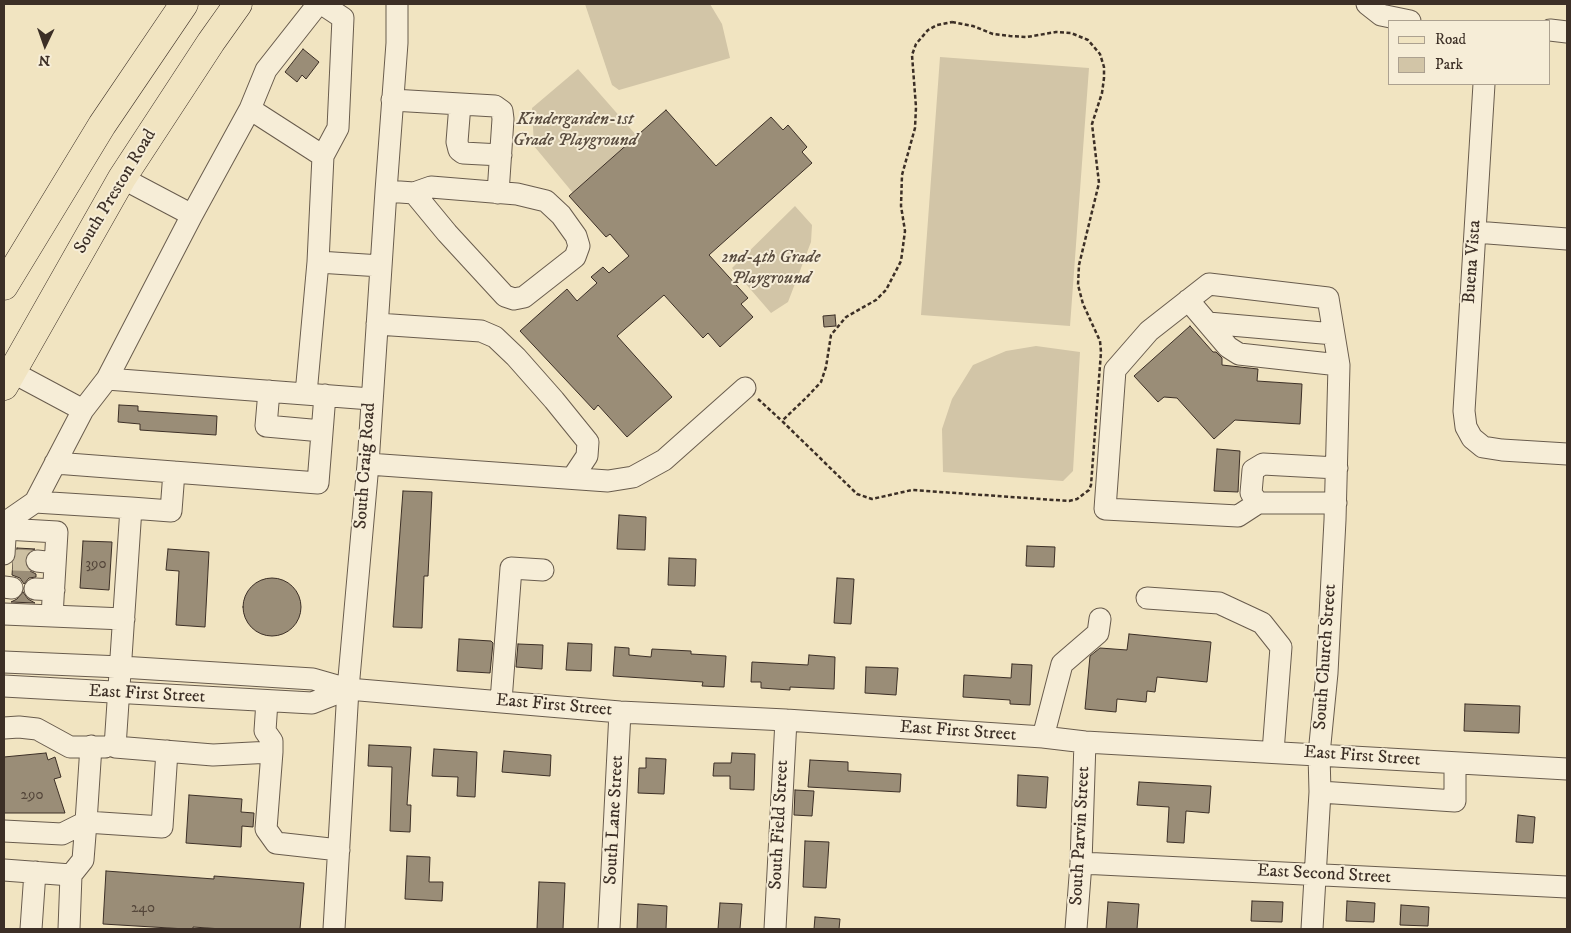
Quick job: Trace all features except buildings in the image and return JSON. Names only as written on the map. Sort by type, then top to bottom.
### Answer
[{"type":"main road","points":[[4,286],[102,125],[184,4]]},
{"type":"main road","name":"South Preston Road","points":[[8,379],[122,178],[210,42],[238,4]]},
{"type":"street","points":[[7,558],[6,522],[34,502],[83,410],[108,379],[192,215],[250,109],[266,70],[318,4]]},
{"type":"street","points":[[55,463],[318,483],[322,431],[315,395],[323,156],[338,128],[343,18],[322,4]]},
{"type":"street","name":"South Craig Road","points":[[334,929],[348,689],[368,464],[397,43],[397,4]]},
{"type":"street","points":[[1368,4],[1381,15],[1405,20]]},
{"type":"street","points":[[1551,30],[1567,32]]},
{"type":"street","name":"Buena Vista","points":[[1484,85],[1464,411],[1466,427],[1472,438],[1483,447],[1567,454]]},
{"type":"street","points":[[392,100],[495,106],[502,111],[498,193]]},
{"type":"street","points":[[460,104],[458,150],[463,153],[501,155]]},
{"type":"street","points":[[250,109],[323,156]]},
{"type":"street","points":[[122,178],[192,215]]},
{"type":"street","points":[[386,191],[414,194],[431,187],[517,194],[546,201],[561,215],[576,236],[579,246],[575,257],[524,297],[514,299],[505,296],[414,194]]},
{"type":"street","points":[[1475,232],[1567,238]]},
{"type":"street","points":[[318,262],[381,266]]},
{"type":"street","name":"South Church Street","points":[[1188,300],[1209,284],[1328,298],[1339,365],[1336,503],[1327,673],[1319,754],[1320,792],[1312,929]]},
{"type":"street","points":[[1336,503],[1258,503],[1238,516],[1105,509],[1115,370],[1149,331],[1188,300],[1228,347],[1239,354],[1339,365]]},
{"type":"street","points":[[377,324],[481,331],[495,337],[516,357],[588,442],[588,456],[573,478]]},
{"type":"street","points":[[1208,324],[1334,334]]},
{"type":"street","points":[[8,379],[83,410]]},
{"type":"street","points":[[108,379],[371,399]]},
{"type":"street","points":[[368,464],[608,480],[633,477],[664,460],[746,388]]},
{"type":"street","points":[[268,391],[266,426],[322,431]]},
{"type":"street","points":[[1258,503],[1251,493],[1253,470],[1263,464],[1336,468]]},
{"type":"street","points":[[34,502],[171,511],[174,472]]},
{"type":"street","points":[[115,747],[131,508]]},
{"type":"street","points":[[5,529],[57,532],[46,562],[45,590],[52,616]]},
{"type":"street","points":[[501,702],[512,568],[543,570]]},
{"type":"street","points":[[1147,598],[1219,603],[1262,623],[1281,647],[1273,752]]},
{"type":"street","points":[[4,614],[124,619]]},
{"type":"street","points":[[1043,737],[1062,664],[1098,633],[1100,619]]},
{"type":"street","name":"East First Street","points":[[4,662],[313,679],[348,689],[620,712],[786,720],[1043,737],[1085,742],[1567,769]]},
{"type":"street","name":"East First Street","points":[[4,686],[312,703],[348,689]]},
{"type":"street","points":[[267,701],[265,731],[272,741],[272,752],[266,830],[276,843],[340,850]]},
{"type":"street","name":"South Lane Street","points":[[609,929],[620,712]]},
{"type":"street","name":"South Field Street","points":[[775,929],[786,720]]},
{"type":"street","points":[[4,728],[19,726],[38,729],[70,747],[115,747],[214,755],[272,752]]},
{"type":"street","name":"South Parvin Street","points":[[1076,929],[1081,863],[1085,742]]},
{"type":"street","points":[[69,929],[71,875],[83,860],[91,746]]},
{"type":"street","points":[[4,832],[62,834],[86,822],[162,827],[167,751]]},
{"type":"street","points":[[1320,792],[1455,801],[1455,763]]},
{"type":"street","name":"East Second Street","points":[[1081,863],[1567,887]]},
{"type":"street","points":[[4,870],[71,875]]},
{"type":"street","points":[[31,929],[35,872]]},
{"type":"path","points":[[746,388],[857,494],[872,499],[912,490],[1069,501],[1077,499],[1089,490],[1101,352],[1100,341],[1083,304],[1078,285],[1079,265],[1099,183],[1092,124],[1102,93],[1104,66],[1100,54],[1088,40],[1071,33],[1056,32],[1027,37],[993,34],[973,26],[952,22],[937,25],[928,30],[916,44],[912,54],[916,107],[915,128],[902,175],[901,206],[905,231],[901,261],[886,290],[876,300],[846,317],[831,335],[826,367],[821,382],[782,421]]},
{"type":"green space","points":[[585,4],[710,4],[722,24],[730,58],[619,90],[612,85]]},
{"type":"green space","points":[[940,57],[1089,68],[1070,326],[921,315]]},
{"type":"green space","name":"Kindergarden-1st Grade Playground","points":[[578,69],[637,136],[573,193],[534,146],[532,108]]},
{"type":"green space","name":"2nd-4th Grade Playground","points":[[795,206],[812,225],[811,242],[788,302],[771,313],[732,268]]},
{"type":"green space","points":[[1036,346],[1080,352],[1073,471],[1063,481],[943,472],[942,429],[952,399],[973,365],[1006,351]]},
{"type":"tunnel","points":[[13,560],[37,561]]}]
